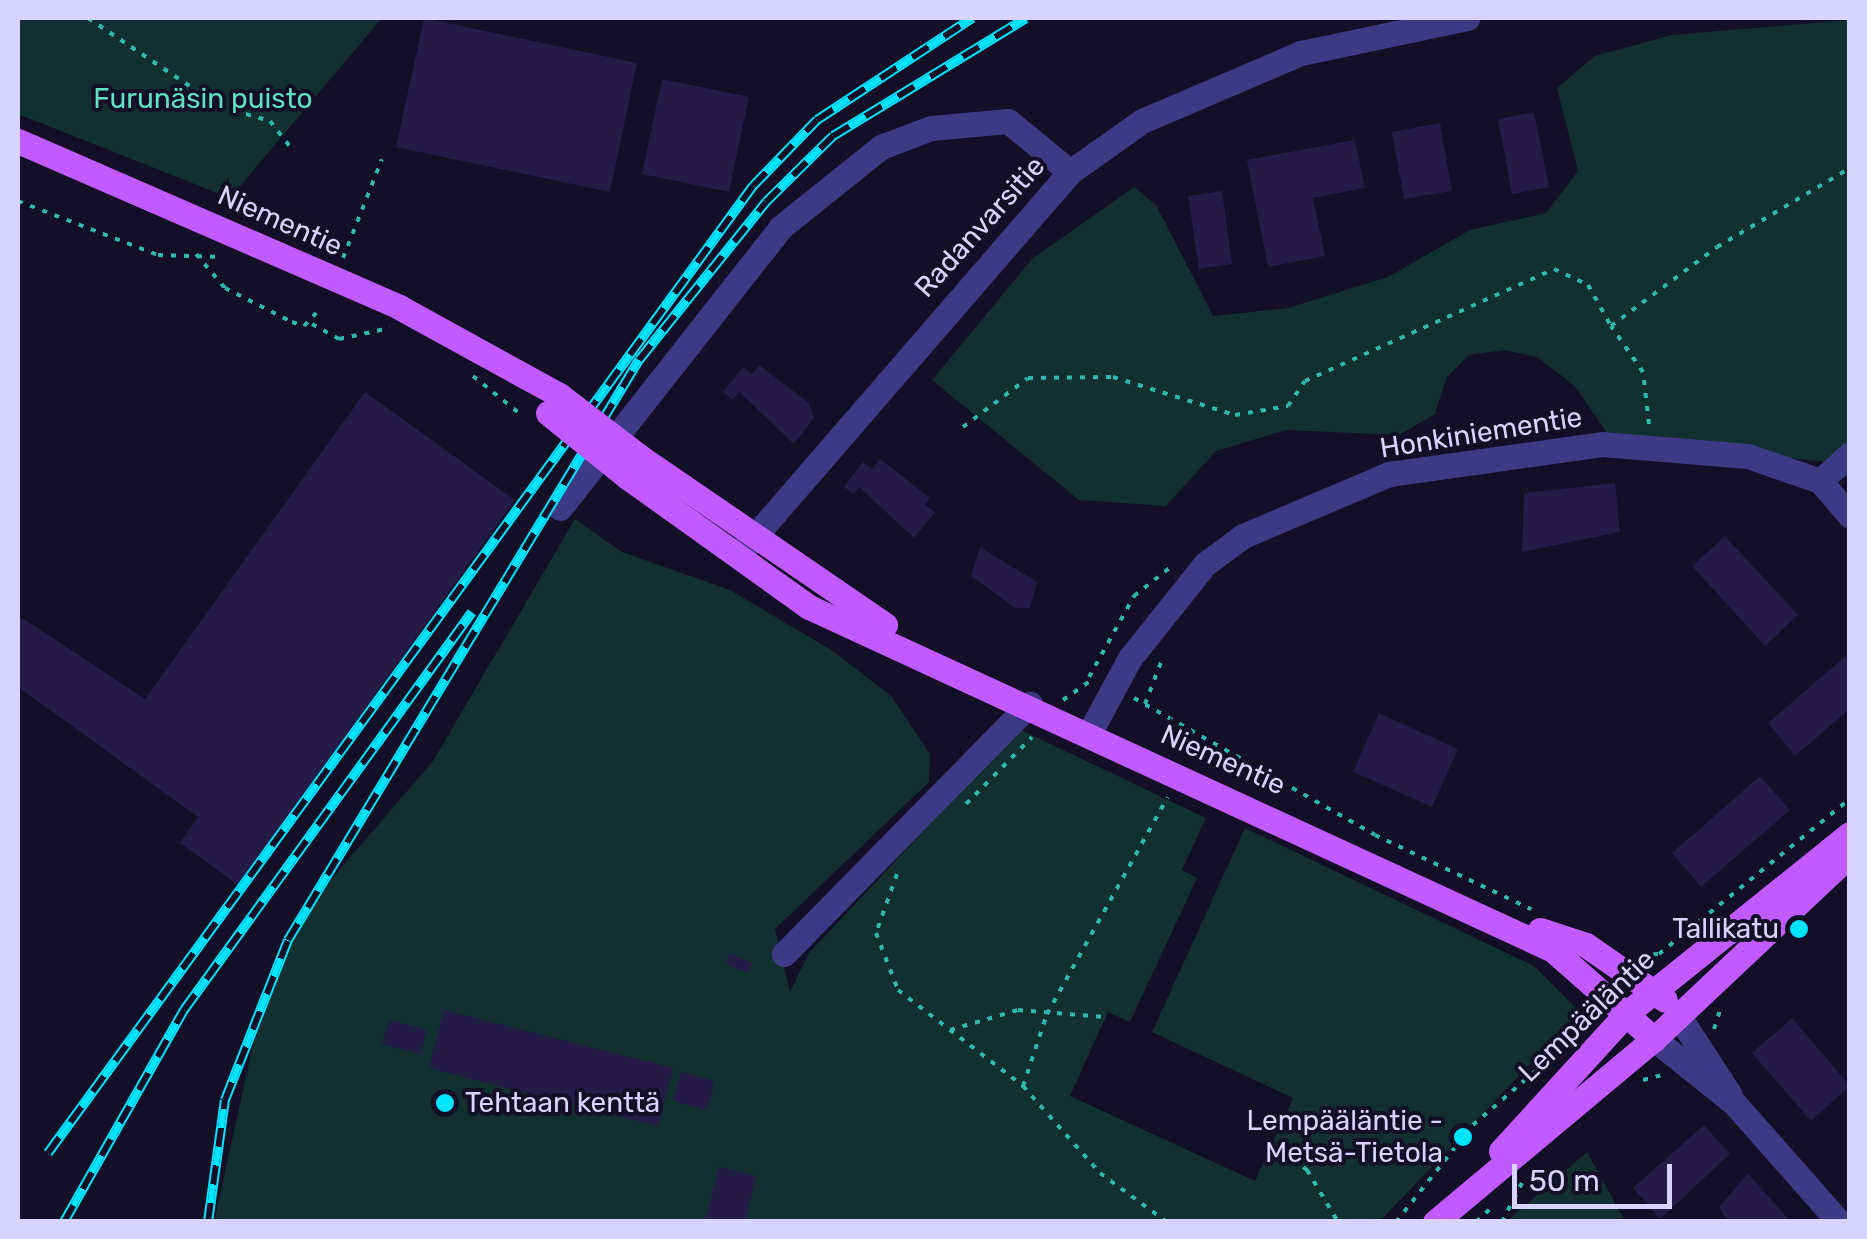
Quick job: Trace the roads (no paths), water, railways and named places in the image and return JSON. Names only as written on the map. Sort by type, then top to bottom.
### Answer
[{"type":"main road","name":"Niementie","points":[[18,142],[399,307],[510,372],[545,410],[633,466],[752,557],[934,659],[1487,914],[1553,950],[1654,1039]]},
{"type":"main road","name":"Lempääläntie","points":[[1476,1182],[1561,1076],[1626,1013],[1850,834]]},
{"type":"main road","name":"Lempääläntie","points":[[1434,1222],[1476,1182],[1654,1039],[1850,854]]},
{"type":"main road","name":"Niementie","points":[[1487,914],[1586,945],[1655,989],[1678,1014]]},
{"type":"street","name":"Radanvarsitie","points":[[752,557],[813,471],[1070,172],[1142,122],[1301,53],[1467,18]]},
{"type":"street","points":[[560,508],[780,227],[881,147],[931,128],[1008,122],[1070,172]]},
{"type":"street","name":"Honkiniementie","points":[[1090,730],[1115,687],[1204,564],[1289,515],[1389,474],[1602,444],[1748,456],[1820,482],[1850,516]]},
{"type":"street","points":[[1820,482],[1850,454]]},
{"type":"street","points":[[784,954],[1036,706]]},
{"type":"street","points":[[1678,1014],[1711,1052],[1734,1104]]},
{"type":"street","points":[[1654,1039],[1734,1104],[1839,1222]]},
{"type":"railway","points":[[48,1153],[753,186],[817,120],[972,18]]},
{"type":"railway","points":[[208,1222],[225,1100],[288,940],[639,360],[766,202],[833,136],[1026,18]]},
{"type":"railway","points":[[64,1222],[184,1010],[472,612]]},
{"type":"place","name":"Tallikatu","points":[[1799,929]]},
{"type":"place","name":"Tehtaan kenttä","points":[[445,1103]]},
{"type":"place","name":"Lempääläntie - Metsä-Tietola","points":[[1463,1137]]},
{"type":"park label","name":"Furunäsin puisto","points":[[203,99]]}]
